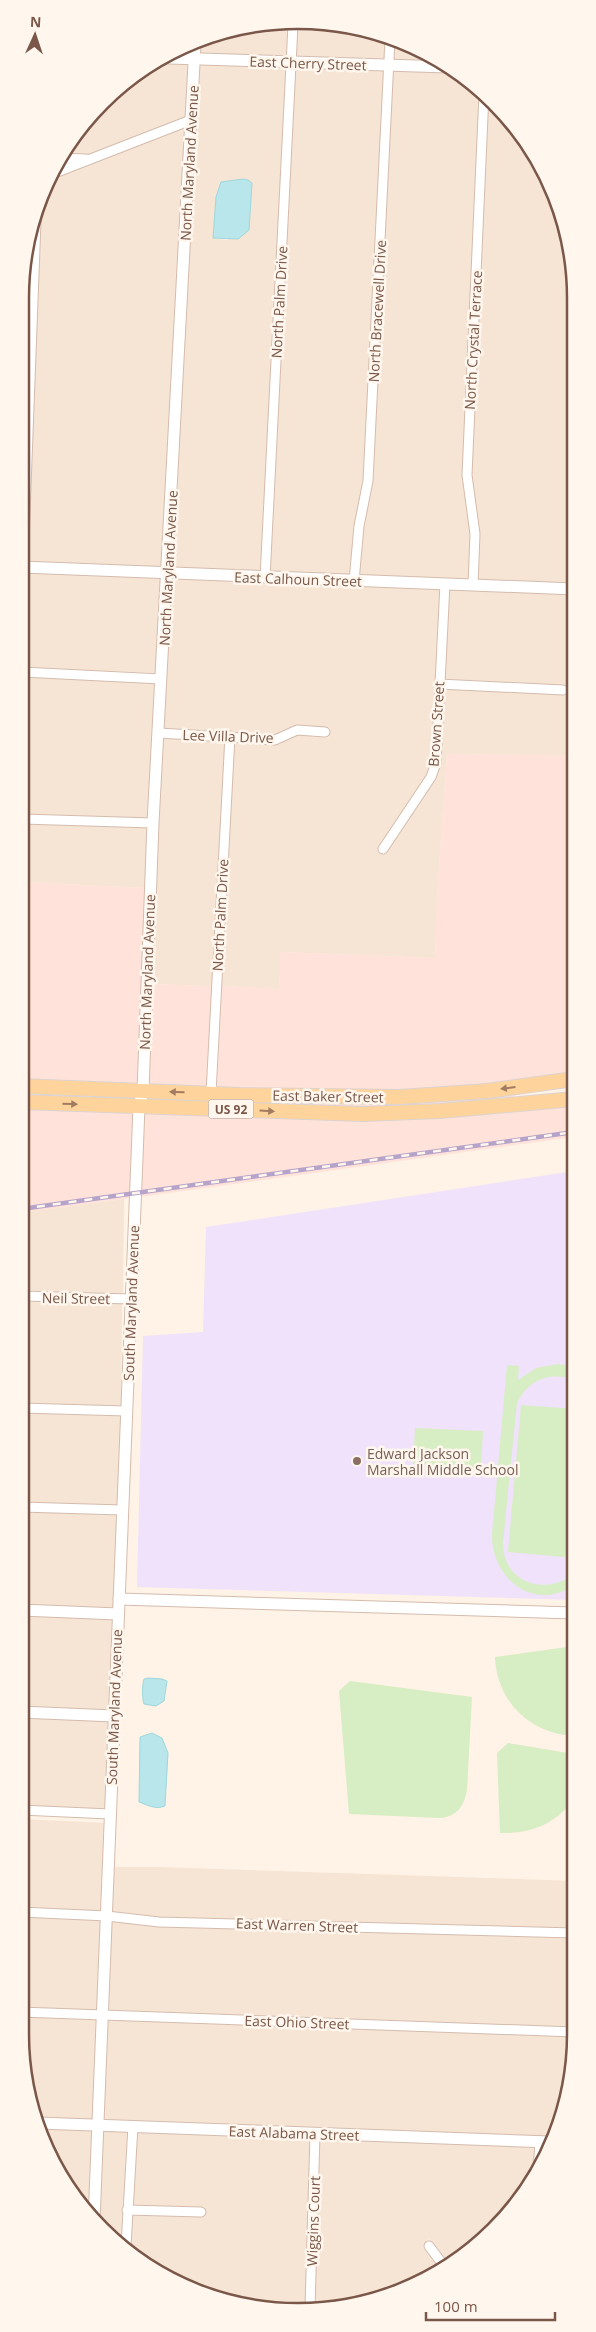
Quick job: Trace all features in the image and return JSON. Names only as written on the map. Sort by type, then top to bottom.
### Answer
[{"type":"main road","name":"East Baker Street","points":[[29,1086],[312,1097],[409,1097],[487,1091],[567,1080]]},
{"type":"main road","points":[[513,1103],[519,1098],[530,1095],[567,1089]]},
{"type":"main road","name":"East Baker Street","points":[[29,1102],[363,1114],[440,1111],[567,1099]]},
{"type":"street","name":"North Palm Drive","points":[[265,578],[293,29]]},
{"type":"street","name":"North Bracewell Drive","points":[[354,582],[359,526],[368,481],[390,45]]},
{"type":"street","name":"North Maryland Avenue","points":[[139,1106],[143,1091],[153,823],[168,574],[195,49]]},
{"type":"street","name":"East Cherry Street","points":[[176,58],[437,67]]},
{"type":"street","name":"North Crystal Terrace","points":[[473,585],[475,534],[467,475],[484,104]]},
{"type":"street","points":[[61,170],[191,120]]},
{"type":"street","points":[[68,158],[91,159]]},
{"type":"street","points":[[29,394],[35,240]]},
{"type":"street","name":"East Calhoun Street","points":[[29,567],[354,582],[567,589]]},
{"type":"street","name":"Brown Street","points":[[383,848],[431,777],[436,764],[445,584]]},
{"type":"street","points":[[29,672],[161,678]]},
{"type":"street","points":[[439,684],[563,690]]},
{"type":"street","name":"Lee Villa Drive","points":[[159,733],[275,740],[297,730],[325,732]]},
{"type":"street","name":"North Palm Drive","points":[[211,1093],[230,736]]},
{"type":"street","points":[[29,818],[153,823]]},
{"type":"street","name":"South Maryland Avenue","points":[[95,2210],[139,1106]]},
{"type":"street","name":"Neil Street","points":[[29,1296],[131,1299]]},
{"type":"street","points":[[29,1408],[126,1411]]},
{"type":"street","points":[[29,1507],[122,1510]]},
{"type":"street","points":[[119,1599],[567,1613]]},
{"type":"street","points":[[29,1610],[118,1614]]},
{"type":"street","points":[[29,1712],[114,1716]]},
{"type":"street","points":[[29,1810],[110,1814]]},
{"type":"street","name":"East Warren Street","points":[[29,1912],[107,1916],[159,1922],[567,1933]]},
{"type":"street","name":"East Ohio Street","points":[[29,2012],[567,2032]]},
{"type":"street","name":"East Alabama Street","points":[[44,2123],[545,2141]]},
{"type":"street","points":[[126,2241],[133,2126]]},
{"type":"street","name":"Wiggins Court","points":[[310,2303],[315,2134]]},
{"type":"street","points":[[127,2210],[201,2212]]},
{"type":"street","points":[[429,2246],[441,2262]]},
{"type":"shaded area","points":[[289,29],[287,58],[199,54],[199,48],[228,38],[263,31]]},
{"type":"shaded area","points":[[297,29],[333,31],[386,43],[385,60],[296,58]]},
{"type":"shaded area","points":[[395,47],[426,62],[394,61]]},
{"type":"shaded area","points":[[167,63],[190,64],[187,116],[90,154],[71,153],[96,120],[120,96],[148,74]]},
{"type":"shaded area","points":[[199,64],[287,68],[261,573],[172,569]],"holes":[[[216,197],[228,240],[213,238]]]},
{"type":"shaded area","points":[[295,68],[384,70],[364,480],[355,526],[350,576],[270,573]]},
{"type":"shaded area","points":[[393,71],[446,73],[480,100],[462,475],[471,535],[469,580],[359,577],[363,527],[372,481]]},
{"type":"shaded area","points":[[488,108],[522,148],[547,195],[558,228],[565,263],[567,280],[567,584],[478,580],[480,534],[471,475]]},
{"type":"shaded area","points":[[187,127],[163,569],[29,563],[29,512],[40,220],[58,177]]},
{"type":"shaded area","points":[[29,572],[163,579],[157,673],[29,667]]},
{"type":"shaded area","points":[[172,579],[440,589],[431,763],[427,775],[377,849],[384,855],[435,779],[444,689],[567,695],[567,756],[447,754],[437,895],[435,958],[281,952],[279,989],[221,986],[234,742],[275,745],[298,735],[329,738],[330,728],[298,725],[274,735],[164,728]]},
{"type":"shaded area","points":[[449,589],[567,594],[567,685],[444,679]]},
{"type":"shaded area","points":[[29,677],[157,683],[149,818],[29,814]]},
{"type":"shaded area","points":[[163,738],[225,741],[212,986],[151,984]]},
{"type":"shaded area","points":[[447,754],[567,756],[567,1075],[486,1086],[400,1092],[215,1088],[221,986],[279,989],[280,952],[435,958],[437,895]]},
{"type":"shaded area","points":[[29,823],[149,828],[146,888],[29,882]]},
{"type":"shaded area","points":[[29,882],[146,888],[138,1085],[29,1081]]},
{"type":"shaded area","points":[[151,984],[212,986],[207,1088],[147,1086]]},
{"type":"shaded area","points":[[518,1093],[512,1098],[487,1102],[363,1109],[145,1101],[146,1096]]},
{"type":"shaded area","points":[[567,1104],[567,1138],[140,1197],[144,1111]]},
{"type":"shaded area","points":[[29,1107],[135,1111],[131,1198],[29,1212]]},
{"type":"shaded area","name":"Edward Jackson Marshall Middle School","points":[[567,1172],[567,1600],[137,1587],[143,1336],[203,1332],[206,1227]]},
{"type":"shaded area","points":[[124,1199],[123,1294],[29,1292],[29,1212]]},
{"type":"shaded area","points":[[29,1302],[122,1304],[121,1406],[29,1403]]},
{"type":"shaded area","points":[[29,1413],[121,1416],[118,1505],[29,1502]]},
{"type":"shaded area","points":[[29,1512],[117,1515],[114,1609],[29,1605]]},
{"type":"shaded area","points":[[29,1615],[113,1619],[110,1711],[29,1707]]},
{"type":"shaded area","points":[[29,1717],[109,1721],[106,1809],[29,1806]]},
{"type":"shaded area","points":[[29,1819],[106,1823],[103,1911],[29,1907]]},
{"type":"shaded area","points":[[113,1867],[567,1881],[567,1928],[159,1917],[112,1911]]},
{"type":"shaded area","points":[[29,1917],[103,1921],[99,2010],[29,2007]]},
{"type":"shaded area","points":[[111,1921],[159,1927],[567,1938],[567,2027],[108,2010]]},
{"type":"shaded area","points":[[29,2017],[99,2020],[95,2120],[42,2118],[31,2069]]},
{"type":"shaded area","points":[[108,2020],[567,2037],[567,2052],[562,2087],[547,2137],[104,2120]]},
{"type":"shaded area","points":[[46,2128],[95,2130],[90,2205],[65,2169]]},
{"type":"shaded area","points":[[103,2130],[128,2131],[122,2238],[99,2215]]},
{"type":"shaded area","points":[[137,2132],[310,2138],[306,2303],[280,2303],[228,2294],[195,2283],[163,2267],[131,2245],[131,2215],[205,2217],[205,2207],[132,2205]]},
{"type":"shaded area","points":[[319,2139],[535,2146],[535,2162],[512,2198],[476,2236],[448,2258],[445,2260],[429,2239],[423,2245],[437,2264],[433,2267],[385,2289],[351,2298],[315,2303]]},
{"type":"green space","points":[[558,1364],[567,1366],[567,1378],[548,1377],[534,1383],[527,1388],[517,1403],[503,1542],[505,1556],[510,1567],[517,1576],[527,1582],[539,1585],[551,1584],[567,1577],[567,1589],[559,1593],[544,1595],[530,1593],[517,1587],[507,1577],[499,1564],[494,1550],[492,1534],[507,1365],[519,1366],[518,1380],[536,1368]]},
{"type":"green space","points":[[521,1405],[567,1408],[567,1557],[508,1552]]},
{"type":"green space","points":[[415,1428],[483,1431],[481,1468],[413,1464]]},
{"type":"green space","points":[[567,1647],[567,1735],[542,1728],[518,1712],[502,1687],[497,1673],[495,1657]]},
{"type":"green space","points":[[350,1681],[472,1697],[467,1790],[459,1810],[451,1815],[439,1818],[349,1814],[339,1691]]},
{"type":"green space","points":[[508,1743],[567,1753],[567,1808],[542,1826],[522,1832],[500,1833],[497,1753]]},
{"type":"water","points":[[243,179],[252,183],[249,230],[238,239],[213,238],[216,197],[221,182]]},
{"type":"water","points":[[144,1679],[167,1681],[164,1701],[156,1706],[144,1704],[143,1682]]},
{"type":"water","points":[[152,1733],[162,1738],[168,1753],[165,1806],[158,1807],[152,1807],[139,1802],[140,1737]]},
{"type":"railway","points":[[29,1208],[567,1133]]},
{"type":"place","name":"Edward Jackson Marshall Middle School","points":[[357,1461]]}]
